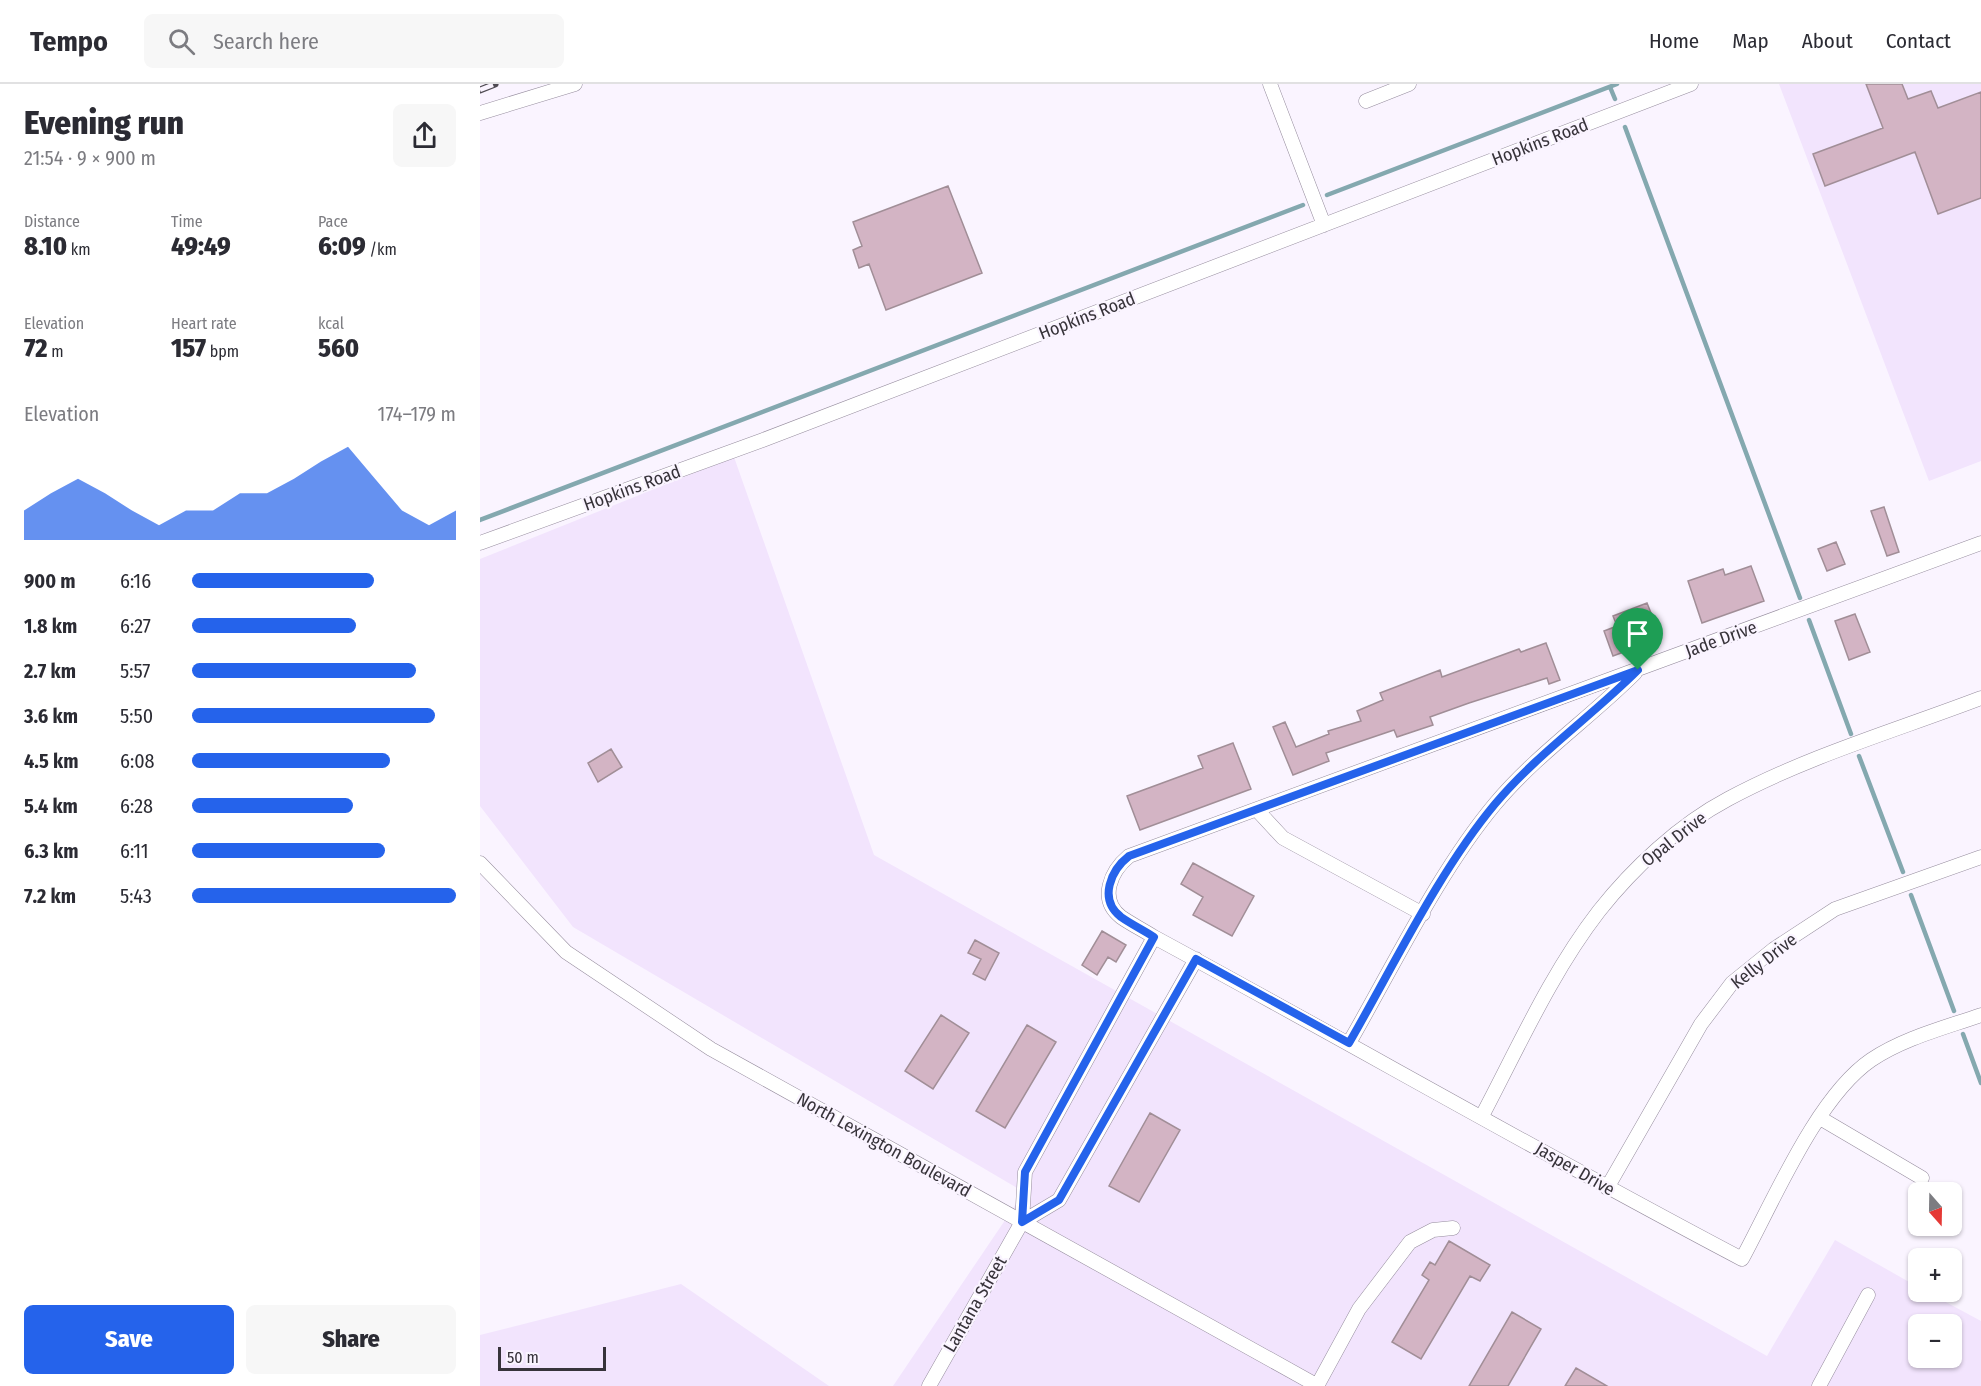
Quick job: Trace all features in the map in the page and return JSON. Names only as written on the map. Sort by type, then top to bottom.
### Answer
[{"type":"street","points":[[480,113],[575,84]]},
{"type":"street","points":[[1270,84],[1324,225]]},
{"type":"street","points":[[1366,101],[1409,84]]},
{"type":"street","name":"Hopkins Road","points":[[480,543],[764,440],[1691,84]]},
{"type":"street","name":"Jade Drive","points":[[1109,892],[1110,878],[1116,867],[1129,856],[1981,543]]},
{"type":"street","points":[[1349,1043],[1450,869],[1494,805],[1532,765],[1600,708],[1638,670]]},
{"type":"street","name":"Opal Drive","points":[[1482,1116],[1558,973],[1599,912],[1638,867],[1680,831],[1727,799],[1794,768],[1981,698]]},
{"type":"street","points":[[1257,810],[1283,838],[1423,914]]},
{"type":"street","name":"Kelly Drive","points":[[1607,1188],[1701,1024],[1732,982],[1774,949],[1835,909],[1981,857]]},
{"type":"street","name":"North Lexington Boulevard","points":[[480,864],[566,952],[711,1049],[1318,1386]]},
{"type":"street","name":"Jasper Drive","points":[[1109,892],[1113,907],[1120,916],[1154,937],[1482,1116],[1607,1188],[1742,1258],[1820,1118],[1845,1083],[1871,1060],[1904,1042],[1981,1015]]},
{"type":"street","name":"Lantana Street","points":[[929,1386],[1022,1222],[1025,1172],[1154,937]]},
{"type":"street","name":"Lantana Street","points":[[1022,1222],[1059,1200],[1196,959]]},
{"type":"street","points":[[1820,1118],[1922,1178]]},
{"type":"street","points":[[1318,1386],[1359,1309],[1410,1242],[1433,1230],[1454,1228]]},
{"type":"street","points":[[1819,1386],[1868,1295]]},
{"type":"shaded area","points":[[1779,84],[1981,84],[1981,461],[1929,481]]},
{"type":"shaded area","points":[[734,457],[874,855],[1767,1356],[1835,1240],[1908,1281],[1908,1302],[1946,1302],[1981,1321],[1981,1386],[893,1386],[1024,1192],[573,927],[480,806],[480,559]]},
{"type":"shaded area","points":[[681,1284],[829,1386],[480,1386],[480,1335]]},
{"type":"building","points":[[1866,84],[1902,84],[1908,99],[1931,91],[1938,108],[1981,92],[1981,198],[1938,214],[1915,152],[1825,186],[1813,154],[1883,128]]},
{"type":"building","points":[[948,186],[982,273],[886,310],[869,264],[859,268],[853,250],[862,246],[853,222]]},
{"type":"building","points":[[1884,507],[1899,552],[1887,556],[1871,511]]},
{"type":"building","points":[[1836,542],[1845,564],[1827,571],[1818,549]]},
{"type":"building","points":[[1751,566],[1764,601],[1702,623],[1688,581],[1723,569],[1725,575]]},
{"type":"building","points":[[1647,603],[1661,638],[1613,656],[1604,631],[1617,626],[1613,616]]},
{"type":"building","points":[[1855,614],[1870,652],[1849,660],[1835,621]]},
{"type":"building","points":[[1546,643],[1560,680],[1549,684],[1547,678],[1469,703],[1430,717],[1433,725],[1397,737],[1394,730],[1326,753],[1329,761],[1293,775],[1273,727],[1285,722],[1296,747],[1329,734],[1328,731],[1361,721],[1357,711],[1383,700],[1380,693],[1440,670],[1442,677],[1519,649],[1521,652]]},
{"type":"building","points":[[1233,743],[1251,789],[1140,830],[1127,796],[1203,768],[1198,756]]},
{"type":"building","points":[[611,749],[622,767],[598,782],[588,763]]},
{"type":"building","points":[[1193,863],[1254,896],[1232,936],[1193,915],[1203,897],[1181,884]]},
{"type":"building","points":[[1102,931],[1126,945],[1116,962],[1108,957],[1097,975],[1082,965]]},
{"type":"building","points":[[975,940],[999,953],[985,980],[973,974],[981,959],[968,953]]},
{"type":"building","points":[[941,1015],[969,1033],[933,1089],[905,1071]]},
{"type":"building","points":[[1027,1025],[1056,1042],[1005,1128],[976,1111]]},
{"type":"building","points":[[1150,1113],[1180,1130],[1139,1202],[1109,1186]]},
{"type":"building","points":[[1449,1241],[1490,1265],[1480,1281],[1470,1276],[1421,1359],[1392,1342],[1429,1280],[1422,1275],[1430,1262],[1435,1265]]},
{"type":"building","points":[[1512,1312],[1541,1329],[1508,1386],[1469,1386]]},
{"type":"building","points":[[1576,1368],[1607,1386],[1565,1386]]},
{"type":"waterway","points":[[1327,195],[1617,84]]},
{"type":"waterway","points":[[1610,87],[1615,99]]},
{"type":"waterway","points":[[1625,127],[1800,598]]},
{"type":"waterway","points":[[480,520],[1303,205]]},
{"type":"waterway","points":[[1809,620],[1851,734]]},
{"type":"waterway","points":[[1859,756],[1903,872]]},
{"type":"waterway","points":[[1911,895],[1954,1011]]},
{"type":"waterway","points":[[1963,1034],[1981,1083]]},
{"type":"railway","points":[[480,90],[495,84]]},
{"type":"route","points":[[1638,670],[1600,708],[1532,765],[1494,805],[1450,869],[1349,1043],[1196,959],[1059,1200],[1022,1222],[1025,1172],[1154,937],[1120,916],[1113,907],[1109,892],[1110,878],[1116,867],[1129,856],[1638,670]]}]
